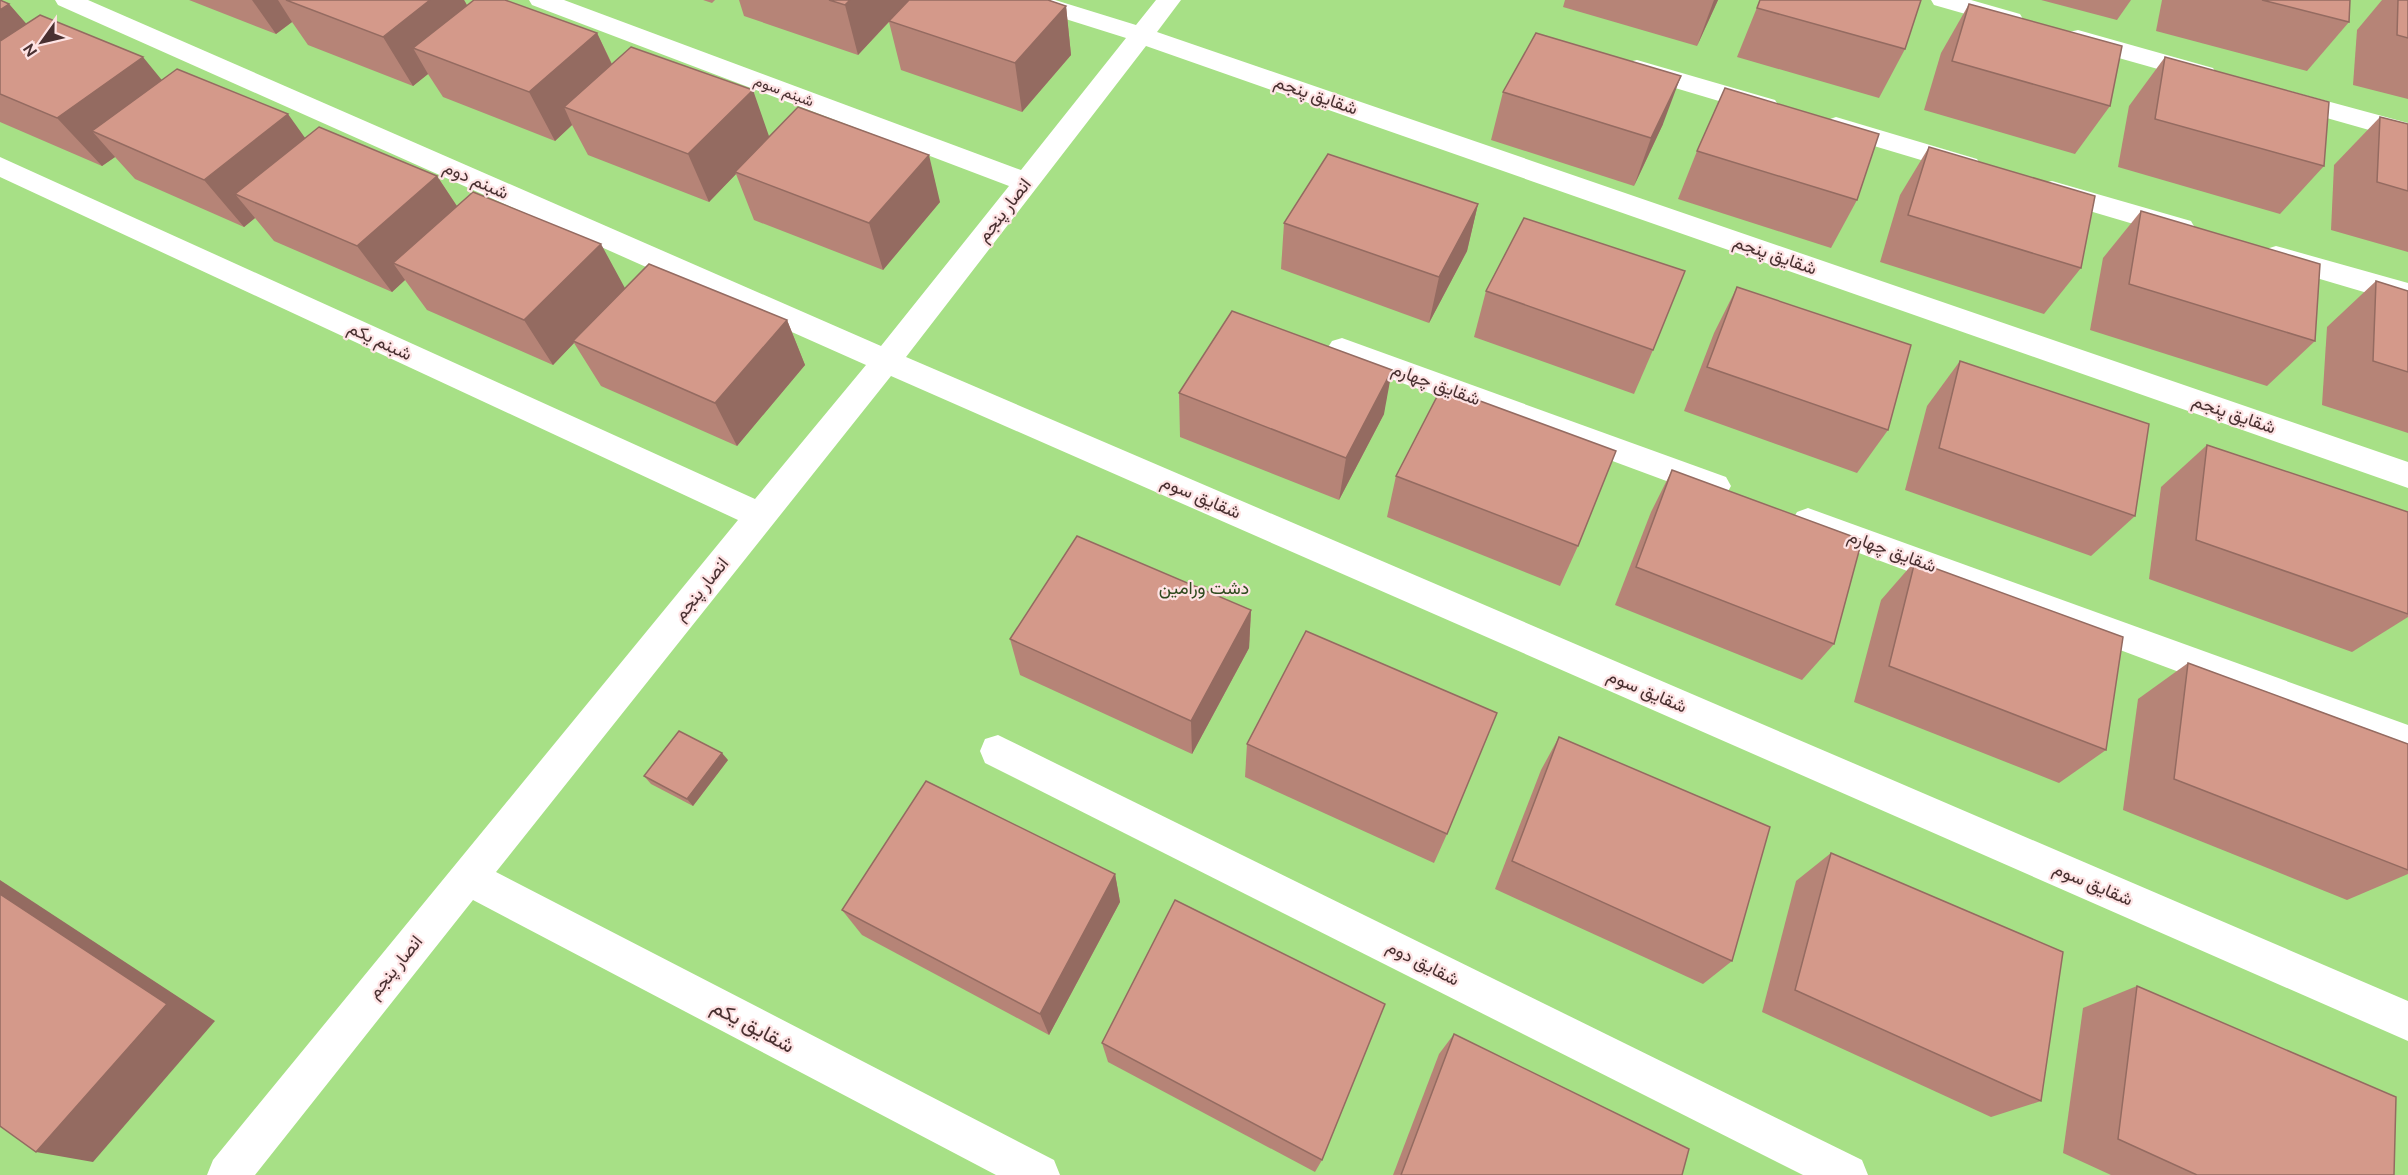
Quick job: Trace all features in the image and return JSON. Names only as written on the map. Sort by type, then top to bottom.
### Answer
[{"type":"street","name":"شبنم دوم","points":[[67,0],[886,361]]},
{"type":"street","name":"شبنم سوم","points":[[541,0],[1026,182]]},
{"type":"street","name":"شقایق پنجم","points":[[1030,0],[1142,35],[2408,474]]},
{"type":"street","name":"انصار پنجم","points":[[228,1175],[886,361],[1169,0]]},
{"type":"street","points":[[1943,0],[2226,81]]},
{"type":"street","points":[[1618,63],[1996,173]]},
{"type":"street","points":[[2260,90],[2408,132]]},
{"type":"street","name":"شبنم یکم","points":[[0,166],[760,516]]},
{"type":"street","points":[[2030,183],[2202,234]]},
{"type":"street","points":[[2248,247],[2408,294]]},
{"type":"street","name":"شقایق چهارم","points":[[1342,349],[1746,498]]},
{"type":"street","name":"شقایق سوم","points":[[886,361],[2408,1021]]},
{"type":"street","name":"شقایق چهارم","points":[[1780,510],[2408,741]]},
{"type":"street","name":"شقایق دوم","points":[[999,751],[1847,1175]]},
{"type":"street","name":"شقایق یکم","points":[[467,877],[1039,1175]]},
{"type":"green space","name":"دشت ورامین","points":[[0,0],[2408,0],[2408,1175],[0,1175]]},
{"type":"building","points":[[0,0],[9,4],[0,10]]},
{"type":"building","points":[[286,0],[430,0],[383,37]]},
{"type":"building","points":[[474,0],[505,0],[597,33],[529,92],[413,48]]},
{"type":"building","points":[[829,0],[850,0],[845,5]]},
{"type":"building","points":[[909,0],[1048,0],[1066,6],[1015,63],[889,21]]},
{"type":"building","points":[[1760,0],[1921,0],[1905,49],[1757,8]]},
{"type":"building","points":[[2262,0],[2350,0],[2349,22]]},
{"type":"building","points":[[2398,0],[2408,0],[2408,38],[2397,35]]},
{"type":"building","points":[[1969,4],[2122,46],[2110,106],[1952,61]]},
{"type":"building","points":[[40,15],[143,57],[57,118],[0,94],[0,41]]},
{"type":"building","points":[[1536,33],[1681,76],[1651,138],[1503,92]]},
{"type":"building","points":[[631,47],[753,90],[688,154],[564,107]]},
{"type":"building","points":[[2165,57],[2329,102],[2324,166],[2155,119]]},
{"type":"building","points":[[177,69],[288,114],[204,180],[92,131]]},
{"type":"building","points":[[1725,88],[1879,134],[1857,200],[1697,151]]},
{"type":"building","points":[[798,107],[929,155],[869,223],[735,172]]},
{"type":"building","points":[[2380,117],[2408,124],[2408,191],[2377,182]]},
{"type":"building","points":[[319,127],[437,176],[357,246],[235,194]]},
{"type":"building","points":[[1929,147],[2095,196],[2081,268],[1908,215]]},
{"type":"building","points":[[1328,154],[1478,204],[1439,277],[1284,223]]},
{"type":"building","points":[[473,192],[601,244],[524,320],[393,263]]},
{"type":"building","points":[[2141,211],[2320,264],[2315,341],[2129,284]]},
{"type":"building","points":[[1524,218],[1685,271],[1653,350],[1486,291]]},
{"type":"building","points":[[649,264],[787,320],[715,403],[573,341]]},
{"type":"building","points":[[2376,281],[2408,291],[2408,372],[2373,361]]},
{"type":"building","points":[[1737,287],[1911,345],[1888,430],[1707,367]]},
{"type":"building","points":[[1232,311],[1392,370],[1346,458],[1179,393]]},
{"type":"building","points":[[1960,361],[2149,424],[2135,516],[1939,448]]},
{"type":"building","points":[[1442,387],[1616,451],[1578,546],[1396,476]]},
{"type":"building","points":[[2207,445],[2408,512],[2408,614],[2196,540]]},
{"type":"building","points":[[1672,470],[1862,540],[1834,644],[1636,567]]},
{"type":"building","points":[[1077,536],[1251,610],[1191,721],[1010,639]]},
{"type":"building","points":[[1915,561],[2123,637],[2106,750],[1889,666]]},
{"type":"building","points":[[1306,631],[1497,713],[1447,834],[1247,744]]},
{"type":"building","points":[[2188,663],[2408,744],[2408,870],[2174,779]]},
{"type":"building","points":[[679,731],[722,753],[687,799],[644,776]]},
{"type":"building","points":[[1559,737],[1770,827],[1732,961],[1512,861]]},
{"type":"building","points":[[926,781],[1115,874],[1040,1014],[842,910]]},
{"type":"building","points":[[1831,853],[2063,952],[2041,1101],[1795,990]]},
{"type":"building","points":[[0,894],[167,1004],[36,1152],[0,1126]]},
{"type":"building","points":[[1175,900],[1385,1004],[1322,1160],[1102,1043]]},
{"type":"building","points":[[2137,986],[2396,1097],[2394,1175],[2197,1175],[2118,1139]]},
{"type":"building","points":[[1454,1034],[1689,1149],[1682,1175],[1401,1175]]}]
